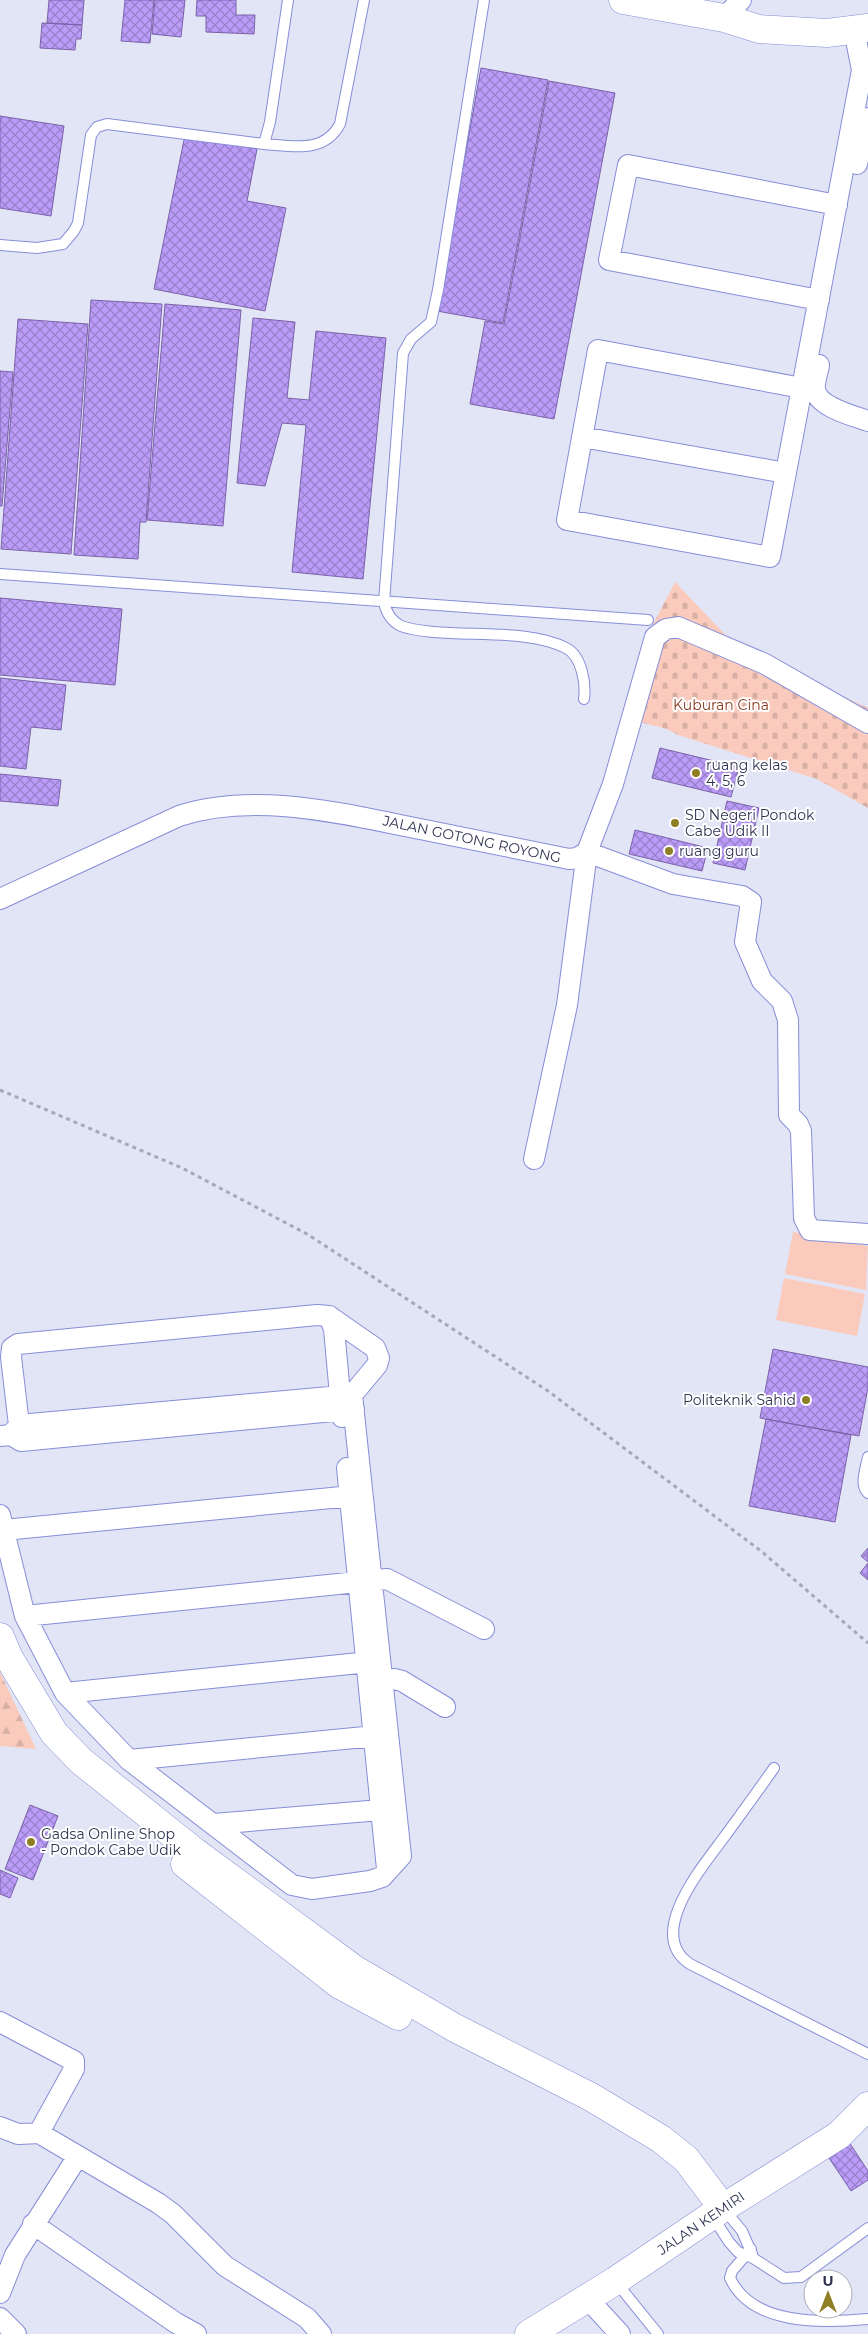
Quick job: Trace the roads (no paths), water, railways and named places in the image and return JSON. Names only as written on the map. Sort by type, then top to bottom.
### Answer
[{"type":"street","points":[[622,0],[733,9],[759,29],[827,32],[861,29],[862,70],[837,205],[770,557],[567,520],[598,350],[802,388]]},
{"type":"street","points":[[868,118],[848,203],[815,389],[819,397],[835,410],[868,421]]},
{"type":"street","points":[[819,300],[609,260],[628,165],[837,205]]},
{"type":"street","points":[[582,437],[786,474]]},
{"type":"street","points":[[534,1159],[567,1005],[587,852],[613,784],[655,637],[666,629],[678,627],[765,664],[868,723]]},
{"type":"street","name":"JALAN GOTONG ROYONG","points":[[0,899],[179,816],[225,805],[255,805],[298,809],[375,820],[569,859],[577,858],[587,852]]},
{"type":"street","points":[[587,852],[673,884],[742,896],[751,902],[746,942],[762,981],[782,1001],[788,1020],[789,1115],[802,1131],[804,1218],[810,1230],[868,1234]]},
{"type":"street","points":[[317,1314],[329,1316],[375,1348],[379,1358],[376,1365],[347,1402],[21,1441],[10,1432],[11,1357],[12,1348],[18,1344],[317,1314]]},
{"type":"street","points":[[329,1316],[334,1328],[347,1402],[357,1495],[365,1580],[377,1668],[381,1735],[389,1810],[387,1869],[382,1877],[370,1881],[312,1890],[292,1885],[129,1760],[66,1693],[25,1616],[2,1522],[357,1495]]},
{"type":"street","points":[[25,1616],[387,1578],[484,1629]]},
{"type":"street","points":[[0,1636],[9,1658],[54,1733],[81,1761],[187,1846],[354,1969],[455,2028],[590,2098],[662,2139],[686,2159],[717,2211]]},
{"type":"street","points":[[0,1667],[37,1736],[63,1768],[340,1985],[657,2153],[674,2166],[717,2211]]},
{"type":"street","points":[[66,1693],[377,1668],[445,1707]]},
{"type":"street","points":[[129,1760],[381,1735]]},
{"type":"street","points":[[213,1824],[389,1810]]},
{"type":"street","points":[[0,2022],[74,2061],[74,2069],[41,2129],[41,2133]]},
{"type":"street","name":"JALAN KEMIRI","points":[[529,2334],[615,2281],[717,2211],[839,2135],[868,2106]]},
{"type":"street","points":[[0,2127],[18,2134],[41,2133],[158,2203],[173,2214],[225,2266],[308,2318],[321,2334]]},
{"type":"street","points":[[0,2293],[9,2267],[33,2224],[78,2156]]},
{"type":"street","points":[[33,2224],[176,2323],[196,2334]]},
{"type":"street","points":[[587,2298],[620,2334]]},
{"type":"street","points":[[0,2318],[16,2334]]},
{"type":"lane","points":[[264,144],[270,122],[288,0]]},
{"type":"lane","points":[[0,245],[53,247],[63,244],[69,238],[78,222],[91,135],[98,127],[108,124],[264,144],[291,146],[321,145],[335,134],[340,124],[364,0]]},
{"type":"lane","points":[[484,0],[438,290],[431,322],[411,339],[403,353],[384,602],[387,614],[400,626],[447,633],[515,637],[545,641],[568,649],[581,668],[586,683],[584,699]]},
{"type":"lane","points":[[0,574],[648,620]]},
{"type":"lane","points":[[868,1457],[863,1481],[864,1490],[868,1493]]},
{"type":"lane","points":[[774,1768],[684,1894],[674,1926],[674,1948],[681,1958],[690,1964],[868,2054]]},
{"type":"lane","points":[[717,2211],[742,2232],[749,2254]]},
{"type":"lane","points":[[717,2211],[729,2242],[784,2278],[800,2277],[868,2228]]},
{"type":"lane","points":[[749,2254],[732,2271],[730,2278],[736,2291],[749,2302],[788,2319],[841,2322],[868,2319]]},
{"type":"lane","points":[[615,2281],[658,2334]]},
{"type":"place","name":"ruang kelas 4, 5, 6","points":[[696,773]]},
{"type":"place","name":"SD Negeri Pondok Cabe Udik II","points":[[675,823]]},
{"type":"place","name":"ruang guru","points":[[669,851]]},
{"type":"place","name":"Politeknik Sahid","points":[[806,1400]]},
{"type":"place","name":"Gadsa Online Shop - Pondok Cabe Udik","points":[[31,1842]]},
{"type":"park label","name":"Kuburan Cina","points":[[721,705]]}]
